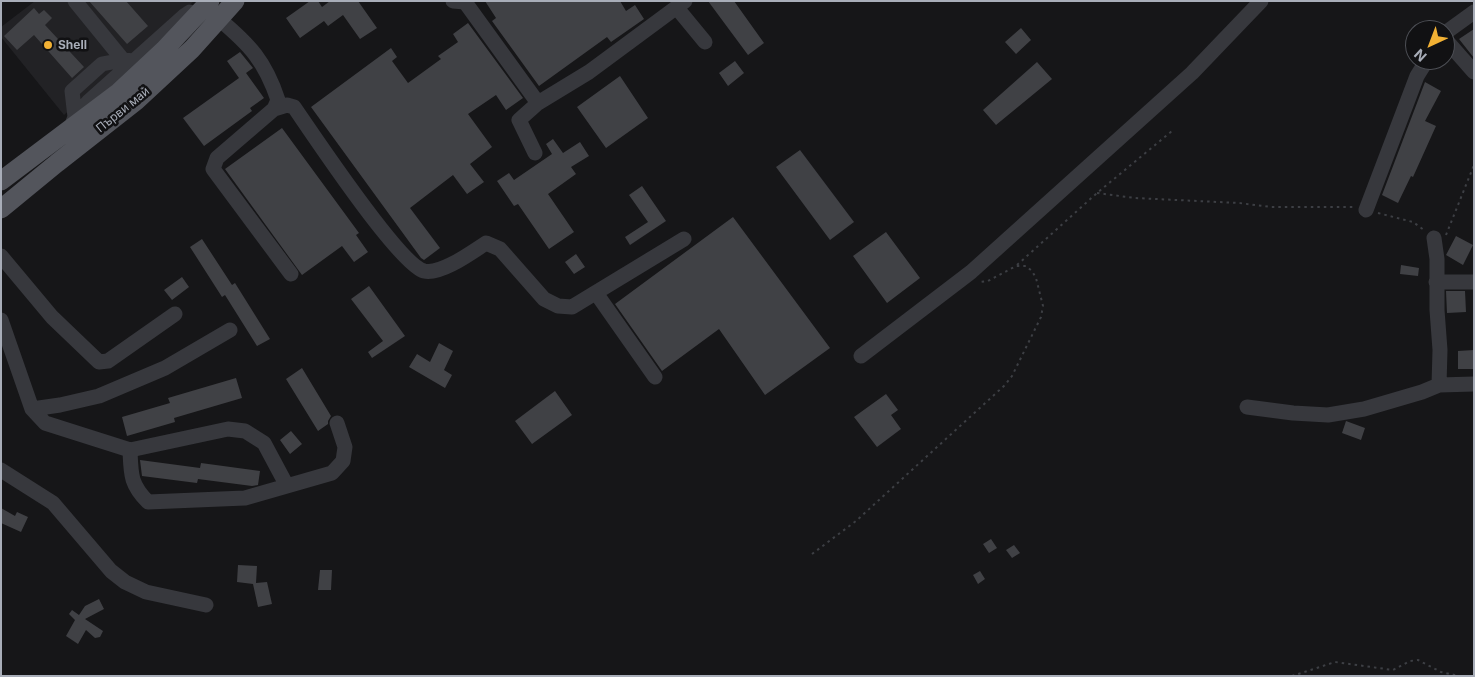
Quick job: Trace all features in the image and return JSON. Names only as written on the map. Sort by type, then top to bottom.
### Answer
[{"type":"main road","name":"Първи май","points":[[1,181],[73,122],[119,92],[164,50],[209,1]]},
{"type":"main road","name":"Първи май","points":[[1,209],[136,100],[192,49],[236,1]]},
{"type":"street","points":[[75,1],[129,61]]},
{"type":"street","points":[[73,122],[90,101],[129,61],[184,16],[209,1]]},
{"type":"street","points":[[453,1],[465,2],[538,103]]},
{"type":"street","points":[[861,356],[971,272],[1192,73],[1261,1]]},
{"type":"street","points":[[535,153],[519,120],[538,103],[589,72],[681,5],[705,42]]},
{"type":"street","points":[[1455,26],[1474,12]]},
{"type":"street","points":[[219,19],[242,38],[264,65],[278,100],[274,109]]},
{"type":"street","points":[[1455,51],[1474,72]]},
{"type":"street","points":[[1366,210],[1420,70]]},
{"type":"street","points":[[291,274],[213,169],[217,158],[274,109],[287,105],[294,107],[382,231],[414,266],[425,271],[435,271],[486,243],[500,249],[544,300],[558,306],[572,307],[684,239]]},
{"type":"street","points":[[1434,238],[1437,259],[1436,282],[1440,350],[1439,385]]},
{"type":"street","points":[[1,256],[52,317],[99,362],[108,361],[175,314]]},
{"type":"street","points":[[1436,282],[1474,282]]},
{"type":"street","points":[[596,293],[655,377]]},
{"type":"street","points":[[32,409],[99,396],[165,368],[230,330]]},
{"type":"street","points":[[3,332],[32,409],[45,423],[130,450],[228,429],[245,431],[264,443],[287,486]]},
{"type":"street","points":[[1247,407],[1328,415],[1364,409],[1439,385],[1474,384]]},
{"type":"street","points":[[130,450],[132,479],[138,492],[148,502],[246,498],[332,473],[343,461],[345,447],[337,423]]},
{"type":"street","points":[[1,470],[53,503],[111,571],[125,582],[146,592],[206,605]]},
{"type":"path","points":[[971,272],[980,282],[988,281],[1016,266],[1097,193],[1172,131]]},
{"type":"path","points":[[1437,259],[1474,166]]},
{"type":"path","points":[[1097,193],[1135,198],[1239,203],[1271,207],[1355,207],[1414,222],[1434,238]]},
{"type":"path","points":[[812,554],[856,520],[1012,376],[1041,317],[1043,306],[1036,278],[1032,271],[1026,266],[1016,266]]},
{"type":"path","points":[[1292,676],[1335,662],[1393,670],[1418,660],[1441,672],[1459,676]]},
{"type":"shaded area","points":[[35,1],[194,1],[64,115],[1,37],[1,27]]},
{"type":"building","points":[[89,1],[126,1],[148,26],[127,44]]},
{"type":"building","points":[[310,1],[318,1],[322,7],[330,1],[358,1],[377,28],[360,39],[343,15],[328,26],[324,21],[300,38],[286,18]]},
{"type":"building","points":[[485,1],[620,1],[626,11],[635,5],[644,19],[611,42],[607,37],[539,86],[492,21],[496,18]]},
{"type":"building","points":[[708,1],[734,1],[764,43],[748,55]]},
{"type":"building","points":[[34,8],[39,14],[44,10],[52,18],[45,25],[84,67],[72,78],[34,35],[17,50],[4,36]]},
{"type":"building","points":[[468,23],[523,98],[506,110],[496,95],[468,114],[492,147],[470,164],[484,182],[467,194],[453,175],[410,208],[440,248],[424,260],[311,107],[391,48],[397,57],[392,61],[408,83],[441,59],[438,56],[458,42],[453,34]]},
{"type":"building","points":[[1021,28],[1031,40],[1016,54],[1005,42]]},
{"type":"building","points":[[1474,29],[1474,58],[1459,39]]},
{"type":"building","points":[[240,52],[253,68],[246,73],[264,98],[250,108],[252,111],[204,146],[183,118],[239,78],[227,61]]},
{"type":"building","points":[[735,61],[744,73],[728,86],[719,73]]},
{"type":"building","points":[[1037,62],[1052,79],[996,125],[983,110]]},
{"type":"building","points":[[620,76],[648,118],[606,148],[577,107]]},
{"type":"building","points":[[1425,82],[1441,91],[1425,121],[1436,126],[1413,177],[1411,176],[1398,203],[1382,195]]},
{"type":"building","points":[[282,128],[359,233],[356,235],[368,252],[354,262],[342,246],[302,275],[225,169]]},
{"type":"building","points":[[553,139],[563,153],[580,142],[589,156],[571,167],[576,174],[548,194],[574,232],[549,249],[518,204],[514,206],[497,181],[509,173],[514,180],[552,154],[546,144]]},
{"type":"building","points":[[800,150],[854,222],[830,240],[776,167]]},
{"type":"building","points":[[642,186],[666,221],[630,245],[625,237],[648,222],[629,195]]},
{"type":"building","points":[[733,217],[830,348],[765,395],[719,329],[662,371],[615,304]]},
{"type":"building","points":[[886,232],[920,278],[887,303],[853,256]]},
{"type":"building","points":[[1456,236],[1473,245],[1463,265],[1446,255]]},
{"type":"building","points":[[202,239],[232,285],[235,283],[270,339],[257,346],[225,295],[222,297],[190,247]]},
{"type":"building","points":[[576,254],[585,267],[574,274],[565,262]]},
{"type":"building","points":[[1401,265],[1419,268],[1418,276],[1400,274]]},
{"type":"building","points":[[182,277],[189,287],[172,300],[164,290]]},
{"type":"building","points":[[369,286],[405,336],[372,358],[368,352],[383,341],[351,299]]},
{"type":"building","points":[[1446,291],[1465,291],[1466,312],[1447,313]]},
{"type":"building","points":[[439,343],[453,351],[444,370],[452,375],[445,388],[409,367],[417,354],[430,362]]},
{"type":"building","points":[[1474,350],[1474,369],[1458,369],[1458,351]]},
{"type":"building","points":[[302,368],[331,416],[328,424],[318,431],[286,379]]},
{"type":"building","points":[[236,378],[242,398],[174,418],[175,422],[127,436],[122,417],[170,403],[168,398]]},
{"type":"building","points":[[555,391],[572,415],[532,444],[515,421]]},
{"type":"building","points":[[886,394],[898,410],[891,415],[901,429],[877,447],[854,417]]},
{"type":"building","points":[[1346,421],[1365,428],[1361,440],[1342,433]]},
{"type":"building","points":[[291,431],[302,444],[290,454],[280,440]]},
{"type":"building","points":[[140,460],[200,468],[201,463],[260,471],[258,485],[252,486],[198,479],[197,483],[142,476]]},
{"type":"building","points":[[1,508],[15,516],[17,512],[28,517],[21,532],[1,523]]},
{"type":"building","points":[[991,539],[997,548],[989,553],[983,544]]},
{"type":"building","points":[[1014,545],[1020,553],[1012,558],[1006,550]]},
{"type":"building","points":[[238,565],[257,566],[256,583],[267,582],[272,604],[258,607],[253,584],[237,582]]},
{"type":"building","points":[[320,570],[332,570],[331,590],[318,590]]},
{"type":"building","points":[[980,571],[985,579],[978,584],[973,575]]},
{"type":"building","points":[[99,599],[104,609],[85,619],[103,631],[100,637],[95,638],[86,630],[78,644],[66,636],[75,620],[69,614],[72,610],[79,615],[85,606]]},
{"type":"place","name":"Shell","points":[[48,45]]}]
